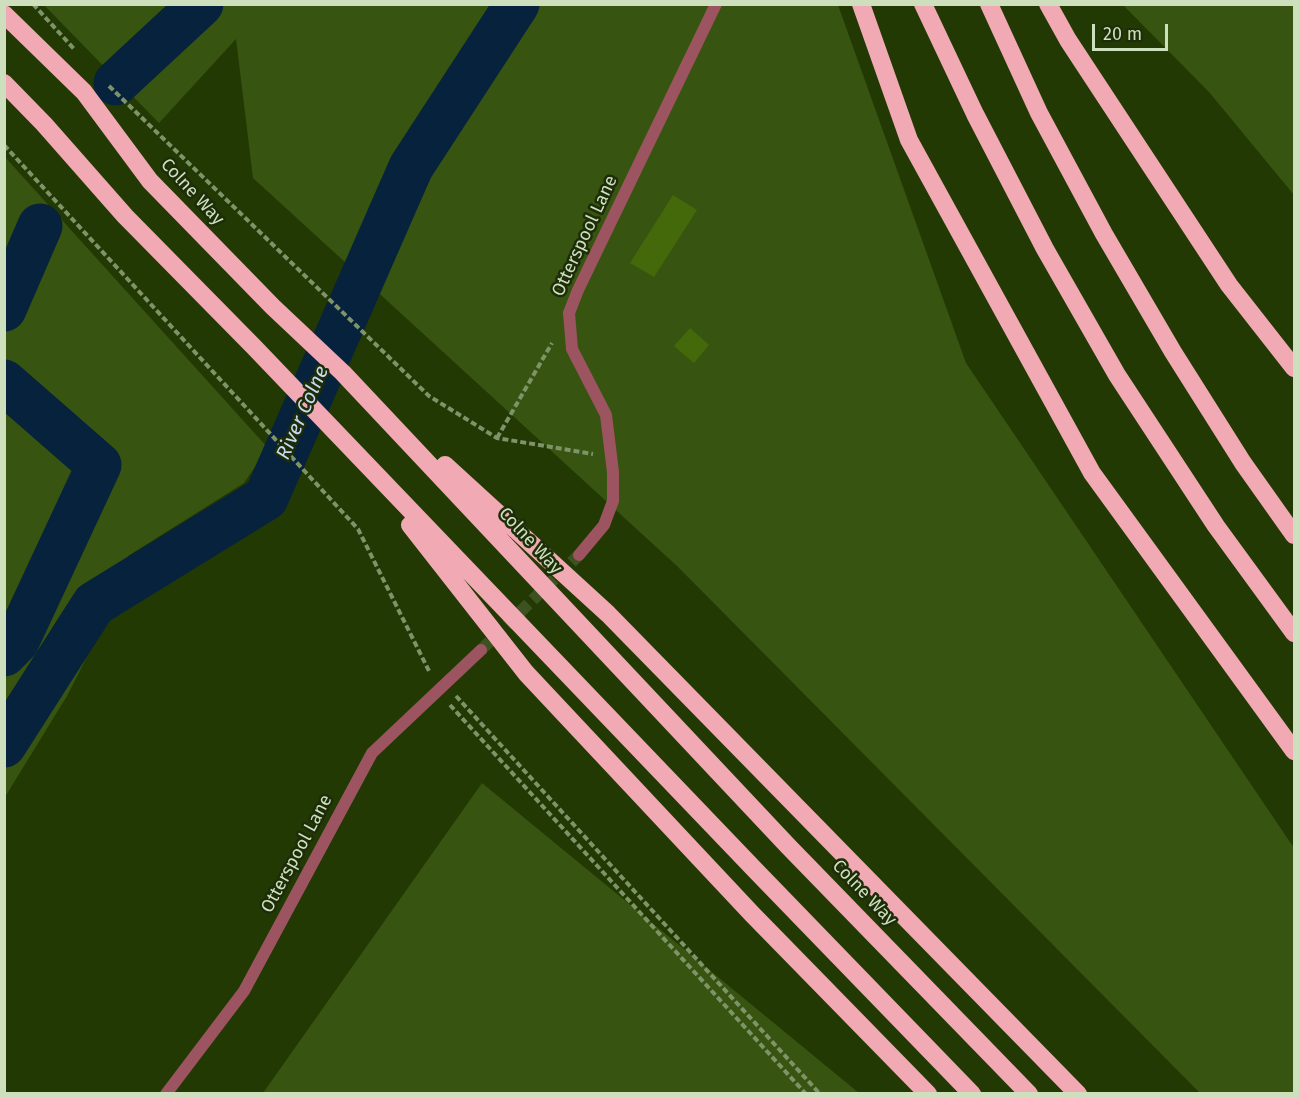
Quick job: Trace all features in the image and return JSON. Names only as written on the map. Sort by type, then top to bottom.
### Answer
[{"type":"highway","points":[[861,4],[909,140],[1092,473],[1294,751]]},
{"type":"highway","points":[[923,4],[975,114],[1045,249],[1117,375],[1216,526],[1294,633]]},
{"type":"highway","points":[[989,4],[1039,113],[1104,234],[1173,352],[1243,463],[1294,535]]},
{"type":"highway","points":[[1048,4],[1068,40],[1229,285],[1294,368]]},
{"type":"highway","name":"Colne Way","points":[[4,14],[84,92],[150,181],[273,307],[343,373],[788,846],[1029,1094]]},
{"type":"highway","points":[[4,83],[44,124],[125,216],[254,347],[972,1094]]},
{"type":"highway","points":[[343,373],[609,614],[1078,1094]]},
{"type":"highway","points":[[346,443],[526,673],[752,914],[928,1094]]},
{"type":"street","name":"Otterspool Lane","points":[[579,555],[604,525],[613,501],[614,472],[606,415],[572,349],[569,313],[716,4]]},
{"type":"street","name":"Otterspool Lane","points":[[165,1094],[244,991],[372,753],[482,650]]},
{"type":"path","points":[[33,4],[79,54]]},
{"type":"path","points":[[102,78],[429,396],[497,438],[611,458]]},
{"type":"path","points":[[4,146],[358,529],[453,708],[806,1094]]},
{"type":"path","points":[[497,438],[569,313]]},
{"type":"path","points":[[442,687],[820,1094]]},
{"type":"green space","points":[[44,5],[838,5],[966,363],[1294,848],[1294,1093],[1200,1093],[677,566],[253,178],[236,39],[159,123]]},
{"type":"green space","points":[[1123,5],[1294,5],[1294,195],[1209,92]]},
{"type":"green space","points":[[5,157],[268,448],[244,483],[128,556],[126,580],[67,696],[5,797]]},
{"type":"green space","points":[[482,783],[859,1093],[263,1093]]},
{"type":"building","points":[[673,195],[697,210],[654,277],[630,263]]},
{"type":"building","points":[[690,328],[709,345],[694,363],[674,346]]},
{"type":"waterway","points":[[116,83],[201,4]]},
{"type":"waterway","name":"River Colne","points":[[4,745],[94,604],[266,498],[411,167],[517,4]]},
{"type":"waterway","points":[[4,309],[40,226]]},
{"type":"waterway","points":[[4,382],[99,465],[17,641],[4,654]]},
{"type":"tunnel","points":[[481,650],[579,555]]}]
